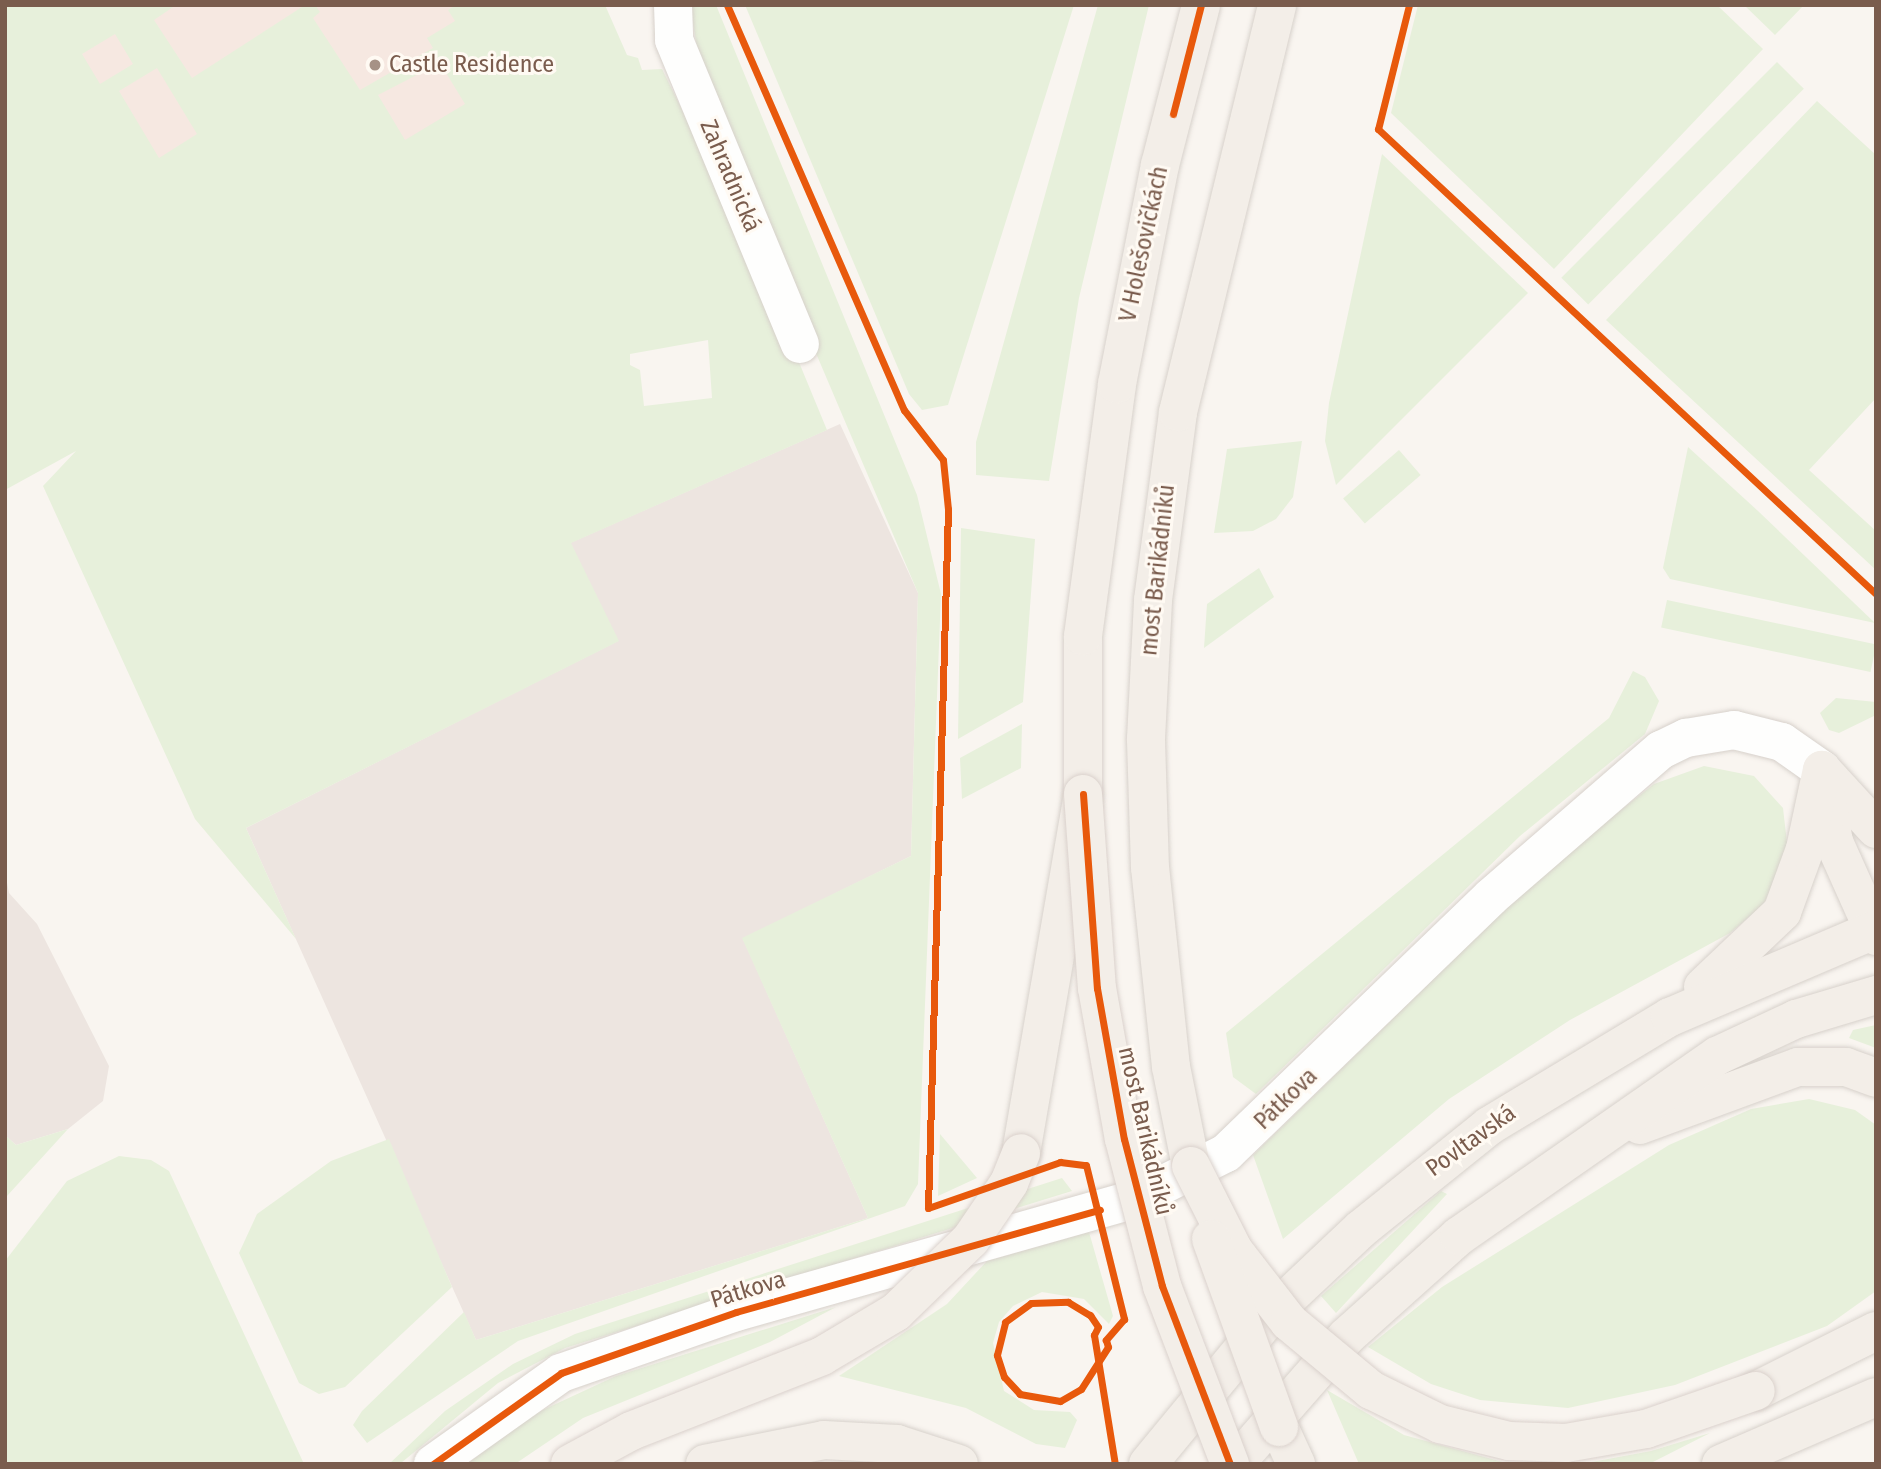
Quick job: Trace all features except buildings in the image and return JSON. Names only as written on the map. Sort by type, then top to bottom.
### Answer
[{"type":"main road","name":"V Holešovičkách","points":[[1101,487],[1137,270],[1201,5]]},
{"type":"main road","name":"most Barikádníků","points":[[1277,5],[1178,412],[1153,600],[1146,804],[1165,1017],[1191,1166],[1220,1270],[1296,1464]]},
{"type":"main road","name":"most Barikádníků","points":[[1101,487],[1083,636],[1083,794],[1092,943],[1118,1113],[1162,1286],[1232,1464]]},
{"type":"main road","points":[[1822,770],[1876,829]]},
{"type":"main road","points":[[1822,770],[1834,842],[1875,931]]},
{"type":"main road","points":[[1670,1017],[1782,912],[1805,849],[1822,770]]},
{"type":"main road","points":[[570,1464],[863,1333],[925,1290],[971,1238],[1009,1183],[1028,1127],[1083,794]]},
{"type":"main road","name":"Povltavská","points":[[1148,1464],[1274,1311],[1399,1195],[1489,1126],[1670,1017],[1875,931]]},
{"type":"main road","points":[[1232,1464],[1382,1303],[1459,1236],[1717,1056],[1796,1020],[1876,995]]},
{"type":"main road","points":[[1595,1141],[1798,1067],[1846,1067],[1876,1078]]},
{"type":"main road","points":[[1191,1166],[1234,1251],[1289,1322],[1371,1390],[1440,1424],[1497,1439],[1566,1443],[1646,1429],[1756,1391],[1876,1331]]},
{"type":"main road","points":[[1721,1464],[1876,1397]]},
{"type":"main road","points":[[705,1464],[824,1440],[897,1444],[959,1464]]},
{"type":"street","name":"Zahradnická","points":[[673,5],[674,40],[800,344]]},
{"type":"street","name":"Pátkova","points":[[433,1464],[561,1373],[750,1308],[1133,1200],[1226,1153],[1490,897],[1661,750],[1686,738],[1734,730],[1782,742],[1822,770]]},
{"type":"shaded area","points":[[40,5],[592,5],[515,115],[231,293]]},
{"type":"shaded area","points":[[840,424],[918,593],[911,856],[743,939],[868,1218],[476,1340],[246,828],[618,641],[570,543]]},
{"type":"shaded area","points":[[5,872],[9,893],[37,924],[109,1066],[103,1101],[68,1129],[16,1145],[5,1135]]},
{"type":"green space","points":[[5,5],[176,5],[154,20],[192,78],[305,5],[315,5],[320,12],[313,18],[360,90],[433,48],[427,38],[455,21],[448,10],[456,5],[605,5],[627,55],[638,58],[642,70],[662,69],[760,268],[827,430],[571,543],[619,641],[246,828],[296,939],[195,819],[43,486],[76,451],[5,490]],"holes":[[[115,34],[133,64],[100,84],[82,54]],[[440,63],[465,104],[405,140],[378,95]],[[157,68],[197,134],[159,158],[119,91]],[[708,340],[712,398],[644,406],[640,370],[630,365],[630,354]]]},
{"type":"green space","points":[[690,5],[716,5],[917,495],[941,594],[918,1184],[905,1206],[518,1341],[367,1443],[353,1425],[362,1411],[464,1312],[476,1340],[868,1218],[742,938],[911,856],[918,593],[704,90]]},
{"type":"green space","points":[[745,5],[1074,5],[948,405],[922,410],[909,394]]},
{"type":"green space","points":[[1098,5],[1149,5],[1079,298],[1049,481],[976,475],[976,442]]},
{"type":"green space","points":[[1418,5],[1717,5],[1763,49],[1554,269],[1391,113]]},
{"type":"green space","points":[[1744,5],[1804,5],[1775,35]]},
{"type":"green space","points":[[1777,62],[1804,89],[1588,305],[1561,278]]},
{"type":"green space","points":[[1817,101],[1876,155],[1876,398],[1809,470],[1876,531],[1876,570],[1606,320]]},
{"type":"green space","points":[[1382,154],[1528,293],[1336,485],[1325,441],[1329,403]]},
{"type":"green space","points":[[1302,441],[1293,497],[1276,519],[1253,531],[1214,533],[1227,449]]},
{"type":"green space","points":[[1688,447],[1875,623],[1670,579],[1663,568]]},
{"type":"green space","points":[[1399,450],[1421,475],[1365,523],[1343,499]]},
{"type":"green space","points":[[961,528],[1035,539],[1023,702],[958,739]]},
{"type":"green space","points":[[1259,568],[1274,597],[1204,648],[1207,604]]},
{"type":"green space","points":[[1667,600],[1876,644],[1871,672],[1661,627]]},
{"type":"green space","points":[[1633,671],[1645,677],[1659,701],[1645,734],[1520,836],[1256,1094],[1233,1077],[1226,1033],[1609,718]]},
{"type":"green space","points":[[1836,698],[1876,702],[1876,715],[1839,733],[1829,730],[1820,713]]},
{"type":"green space","points":[[1022,724],[1021,768],[962,799],[960,758]]},
{"type":"green space","points":[[1704,766],[1754,776],[1783,808],[1788,852],[1763,905],[1730,933],[1570,1020],[1449,1099],[1283,1239],[1253,1155],[1547,868],[1654,784]]},
{"type":"green space","points":[[1876,1025],[1876,1048],[1849,1038],[1853,1030]]},
{"type":"green space","points":[[1809,1099],[1855,1110],[1876,1125],[1876,1291],[1827,1326],[1675,1385],[1568,1408],[1480,1400],[1431,1384],[1368,1347],[1442,1287],[1669,1145],[1751,1109]]},
{"type":"green space","points":[[68,1129],[5,1198],[5,1135],[16,1145]]},
{"type":"green space","points":[[940,1134],[977,1178],[938,1196]]},
{"type":"green space","points":[[389,1139],[452,1287],[345,1387],[319,1394],[299,1383],[239,1253],[257,1214],[331,1161]]},
{"type":"green space","points":[[119,1156],[151,1160],[169,1171],[304,1464],[5,1464],[5,1261],[67,1181]]},
{"type":"green space","points":[[1062,1178],[1072,1191],[565,1348],[498,1383],[401,1463],[389,1464],[445,1411],[513,1364],[575,1334]]},
{"type":"green space","points":[[1441,1191],[1447,1194],[1336,1313],[1321,1296]]},
{"type":"green space","points":[[1089,1232],[1113,1316],[1109,1324],[1084,1299],[1042,1292],[1013,1306],[999,1322],[993,1343],[1004,1391],[1034,1410],[1070,1412],[1077,1420],[1065,1448],[1036,1444],[966,1408],[839,1376],[947,1304],[987,1261]]},
{"type":"green space","points":[[836,1307],[770,1342],[583,1418],[515,1464],[467,1464],[532,1415],[616,1376]]},
{"type":"green space","points":[[1327,1390],[1404,1435],[1510,1464],[1359,1464]]},
{"type":"green space","points":[[1710,1433],[1649,1464],[1581,1464],[1651,1451]]},
{"type":"cycle path","points":[[727,5],[904,410],[943,460],[948,509],[928,1208],[1060,1162],[1086,1165],[1124,1319],[1106,1340],[1108,1347],[1081,1389],[1060,1401],[1020,1394],[1004,1377],[997,1355],[1005,1322],[1031,1303],[1068,1302],[1090,1315],[1098,1327],[1094,1335],[1115,1464]]},
{"type":"cycle path","points":[[1173,114],[1201,5]]},
{"type":"cycle path","points":[[1409,5],[1378,129],[1876,594]]},
{"type":"cycle path","points":[[1083,794],[1097,988],[1124,1139],[1162,1286],[1230,1464]]},
{"type":"cycle path","points":[[433,1464],[561,1373],[736,1312],[1100,1210]]},
{"type":"place","name":"Castle Residence","points":[[375,65]]}]
